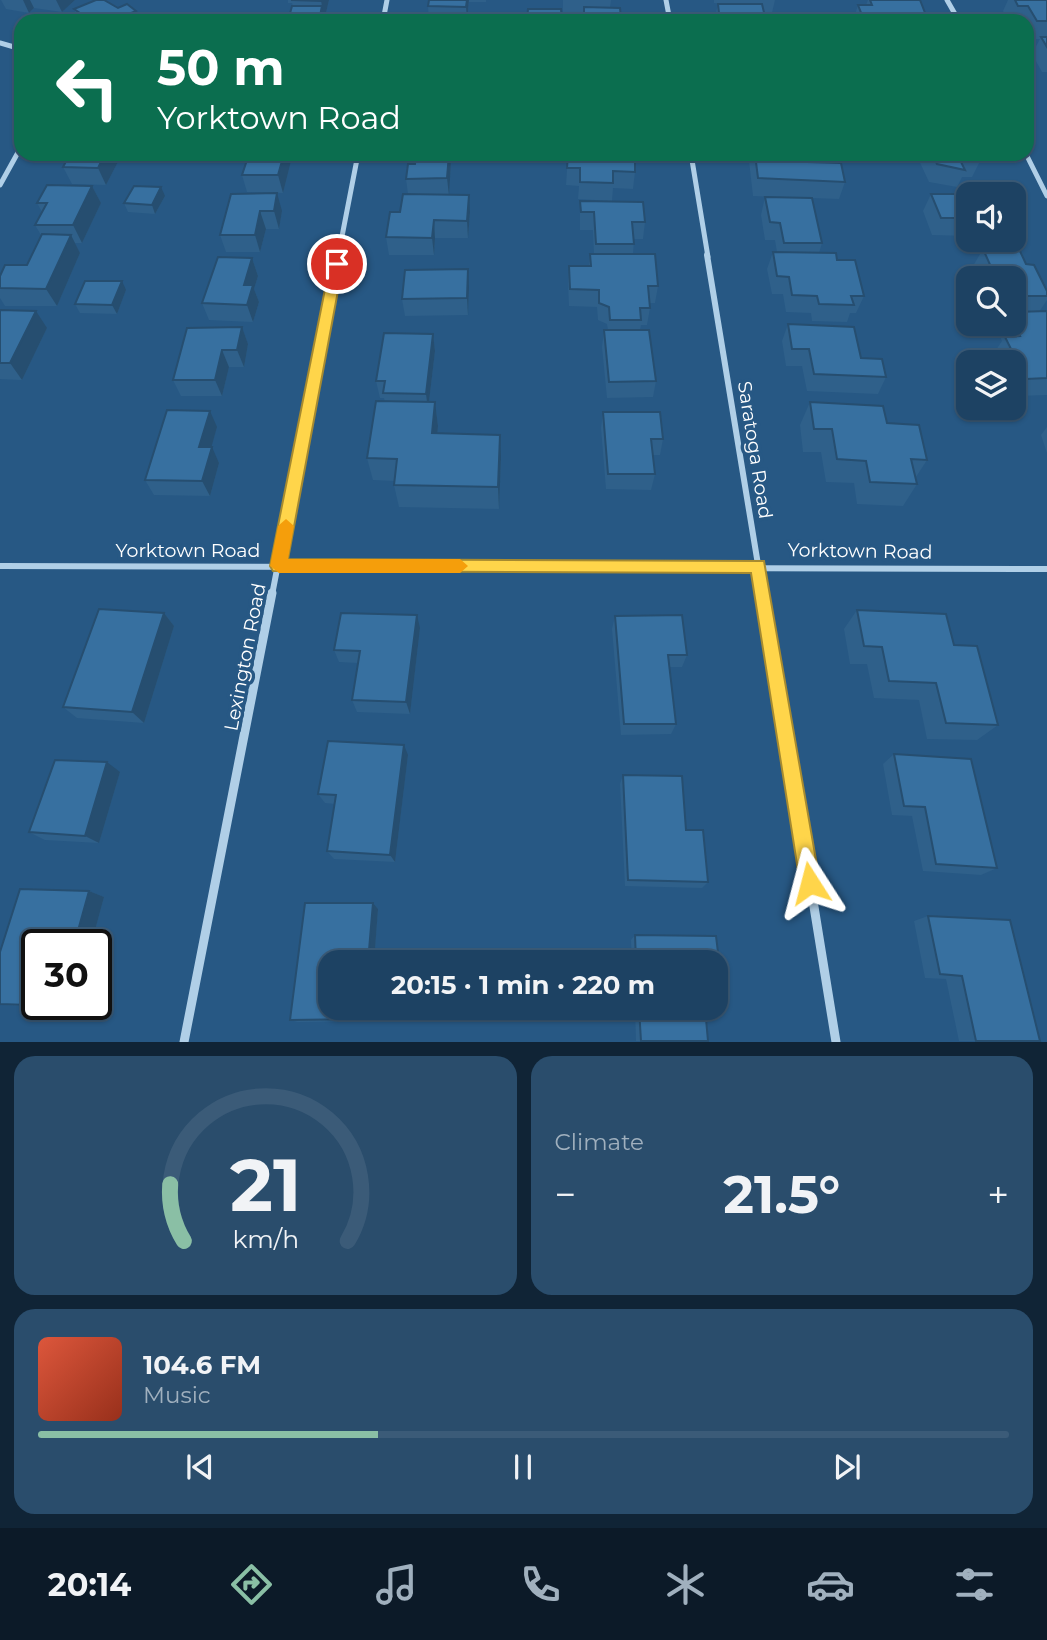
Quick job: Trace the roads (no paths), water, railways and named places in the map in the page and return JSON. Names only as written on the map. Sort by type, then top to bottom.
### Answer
[{"type":"street","points":[[0,185],[14,160]]},
{"type":"street","name":"Lexington Road","points":[[184,1041],[357,161]]},
{"type":"street","name":"Saratoga Road","points":[[692,161],[836,1041]]},
{"type":"street","points":[[1030,161],[1047,196]]},
{"type":"street","name":"Yorktown Road","points":[[0,566],[758,566],[1047,569]]}]
